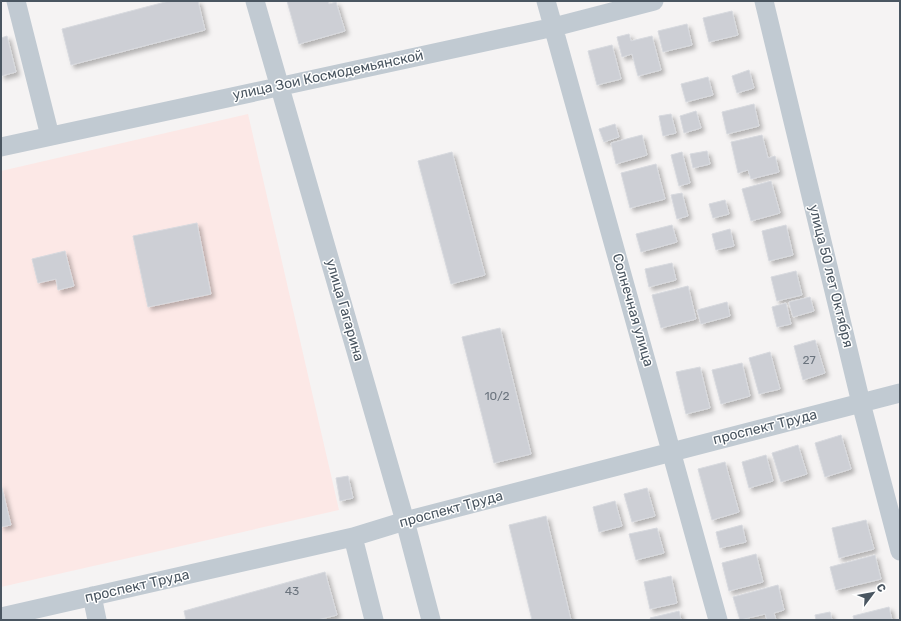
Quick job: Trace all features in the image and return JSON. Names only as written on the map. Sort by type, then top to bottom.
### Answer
[{"type":"street","points":[[16,1],[50,136]]},
{"type":"street","name":"улица Гагарина","points":[[255,1],[405,521],[431,620]]},
{"type":"street","name":"Солнечная улица","points":[[546,1],[718,620]]},
{"type":"street","name":"улица Зои Космодемьянской","points":[[1,147],[554,27],[654,1]]},
{"type":"street","name":"улица 50 лет Октября","points":[[764,1],[861,403],[900,551]]},
{"type":"street","name":"проспект Труда","points":[[1,617],[354,537],[405,521],[900,393]]},
{"type":"street","points":[[354,537],[374,620]]},
{"type":"street","points":[[92,596],[98,620]]},
{"type":"shaded area","points":[[248,114],[339,510],[1,587],[1,171]]},
{"type":"building","points":[[169,1],[198,1],[205,30],[71,65],[62,29]]},
{"type":"building","points":[[287,1],[328,1],[329,4],[336,2],[345,31],[299,44]]},
{"type":"building","points":[[732,11],[738,35],[709,42],[703,18]]},
{"type":"building","points":[[687,24],[692,45],[663,52],[658,31]]},
{"type":"building","points":[[629,34],[631,41],[652,36],[661,70],[638,76],[632,54],[622,57],[617,37]]},
{"type":"building","points":[[7,36],[16,72],[1,76],[1,38]]},
{"type":"building","points":[[612,45],[621,79],[597,85],[588,51]]},
{"type":"building","points":[[749,70],[754,88],[737,93],[732,76]]},
{"type":"building","points":[[708,77],[713,95],[686,102],[681,84]]},
{"type":"building","points":[[754,104],[759,126],[727,134],[722,112]]},
{"type":"building","points":[[696,111],[701,128],[684,133],[680,116]]},
{"type":"building","points":[[671,114],[676,133],[663,136],[659,116]]},
{"type":"building","points":[[615,124],[619,137],[604,142],[599,129]]},
{"type":"building","points":[[642,135],[647,155],[616,164],[611,143]]},
{"type":"building","points":[[762,135],[768,158],[775,156],[779,172],[751,179],[748,170],[738,173],[731,142]]},
{"type":"building","points":[[707,151],[710,164],[693,168],[690,154]]},
{"type":"building","points":[[452,152],[485,275],[451,284],[418,161]]},
{"type":"building","points":[[682,152],[690,183],[679,186],[671,155]]},
{"type":"building","points":[[656,164],[665,199],[630,208],[621,173]]},
{"type":"building","points":[[771,181],[780,213],[751,221],[742,189]]},
{"type":"building","points":[[682,193],[688,216],[677,219],[671,195]]},
{"type":"building","points":[[725,200],[729,214],[713,218],[709,204]]},
{"type":"building","points":[[197,223],[211,294],[148,307],[133,236]]},
{"type":"building","points":[[672,225],[677,242],[641,252],[636,234]]},
{"type":"building","points":[[786,225],[793,255],[769,261],[762,231]]},
{"type":"building","points":[[730,229],[734,246],[716,250],[712,234]]},
{"type":"building","points":[[65,251],[74,286],[58,290],[56,279],[38,283],[32,259]]},
{"type":"building","points":[[672,263],[676,280],[649,287],[645,269]]},
{"type":"building","points":[[796,271],[802,295],[777,301],[771,277]]},
{"type":"building","points":[[688,286],[696,319],[661,328],[652,295]]},
{"type":"building","points":[[810,297],[814,311],[793,317],[789,302]]},
{"type":"building","points":[[727,302],[730,316],[701,324],[697,310]]},
{"type":"building","points":[[786,303],[791,324],[777,327],[772,307]]},
{"type":"building","points":[[500,328],[531,454],[494,463],[462,337]]},
{"type":"building","points":[[815,340],[825,373],[803,380],[794,346]]},
{"type":"building","points":[[770,352],[780,389],[759,394],[749,358]]},
{"type":"building","points":[[742,363],[750,396],[721,404],[712,370]]},
{"type":"building","points":[[700,367],[710,408],[686,414],[676,372]]},
{"type":"building","points":[[841,435],[851,469],[825,477],[815,443]]},
{"type":"building","points":[[798,445],[807,474],[781,482],[772,453]]},
{"type":"building","points":[[766,455],[773,481],[749,488],[742,462]]},
{"type":"building","points":[[725,462],[739,512],[712,520],[698,469]]},
{"type":"building","points":[[348,476],[353,498],[340,501],[336,478]]},
{"type":"building","points":[[1,484],[11,525],[1,527]]},
{"type":"building","points":[[647,488],[655,516],[632,522],[624,494]]},
{"type":"building","points":[[615,501],[622,526],[599,532],[593,507]]},
{"type":"building","points":[[546,516],[571,620],[532,620],[509,525]]},
{"type":"building","points":[[866,520],[874,549],[839,558],[832,528]]},
{"type":"building","points":[[742,525],[746,542],[720,548],[716,532]]},
{"type":"building","points":[[657,528],[664,553],[636,560],[629,534]]},
{"type":"building","points":[[756,554],[763,582],[729,591],[722,563]]},
{"type":"building","points":[[875,555],[881,579],[836,590],[830,567]]},
{"type":"building","points":[[325,572],[337,615],[317,620],[186,620],[184,611]]},
{"type":"building","points":[[671,576],[677,603],[650,609],[644,582]]},
{"type":"building","points":[[778,585],[784,610],[774,613],[776,620],[767,620],[765,614],[740,620],[733,597]]},
{"type":"building","points":[[889,607],[892,620],[854,620],[853,616]]},
{"type":"building","points":[[679,611],[681,620],[651,620],[650,618]]},
{"type":"building","points":[[830,612],[832,620],[816,620],[815,615]]}]
